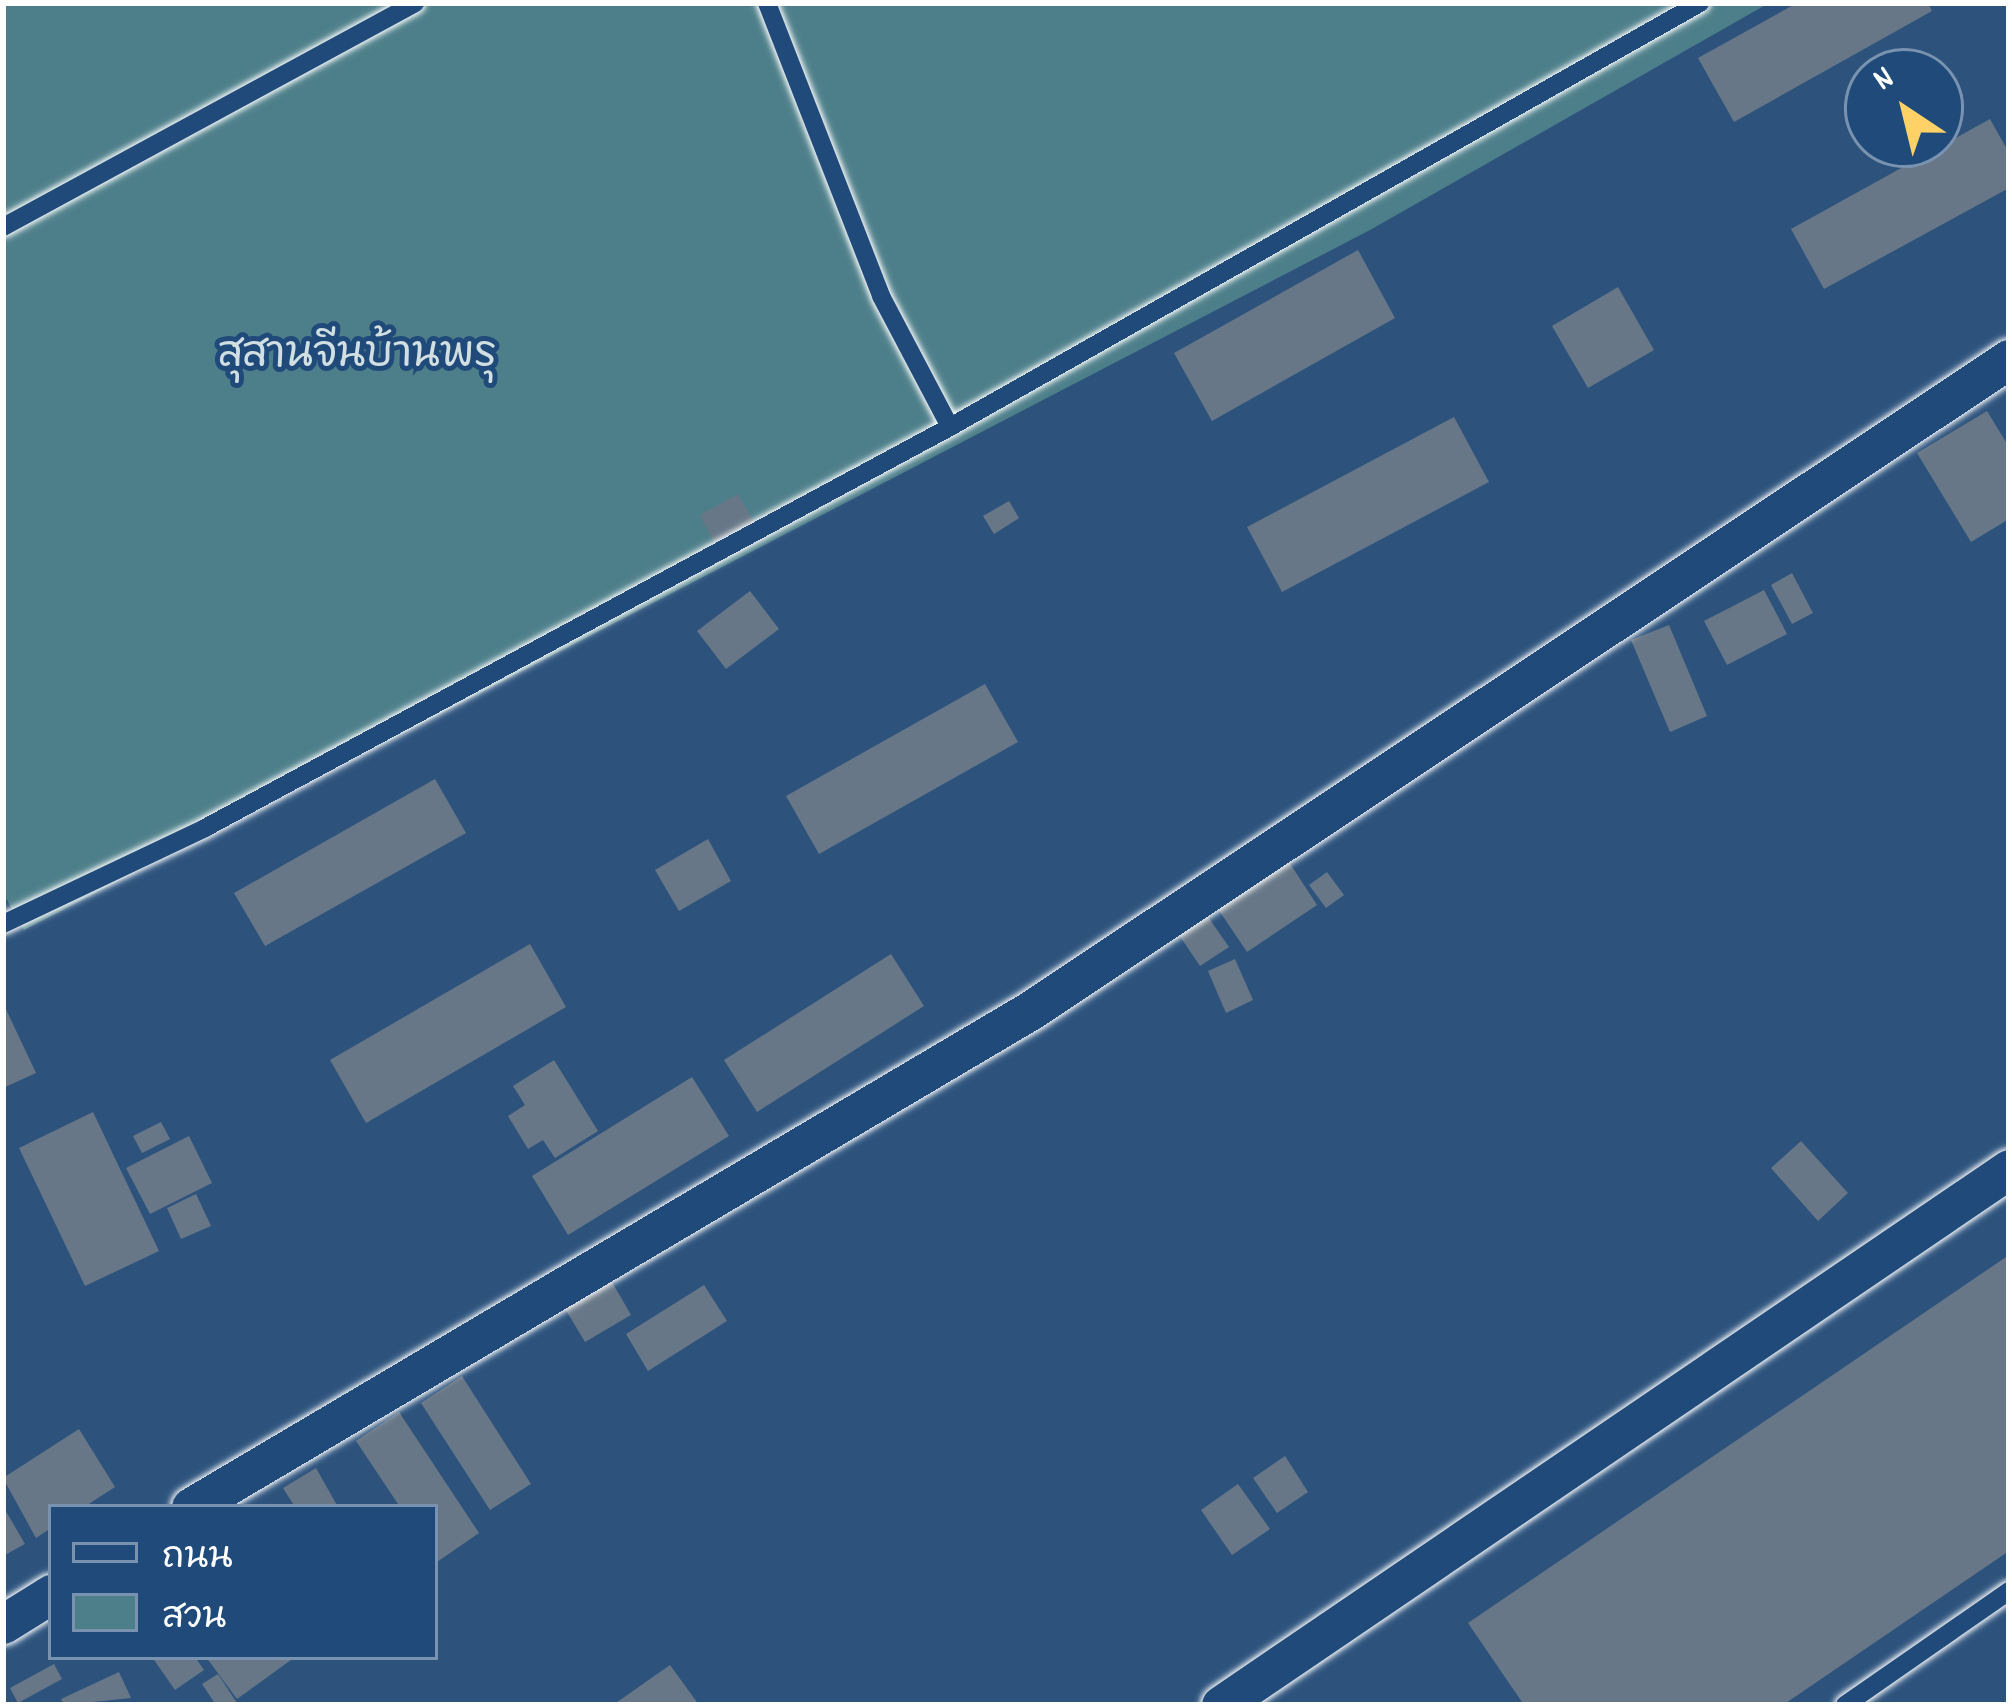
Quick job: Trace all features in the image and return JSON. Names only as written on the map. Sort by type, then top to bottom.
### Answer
[{"type":"street","points":[[196,1504],[1031,1010],[2009,359]]},
{"type":"street","points":[[1221,1705],[2009,1169]]},
{"type":"street","points":[[3,1624],[48,1596]]},
{"type":"lane","points":[[3,227],[415,3]]},
{"type":"lane","points":[[766,3],[881,296],[950,427]]},
{"type":"lane","points":[[3,923],[205,828],[950,427],[1700,3]]},
{"type":"lane","points":[[1845,1705],[2009,1591]]},
{"type":"green space","name":"สุสานจีนบ้านพรุ","points":[[3,3],[1769,3],[1370,230],[24,930],[3,893]]},
{"type":"building","points":[[1797,3],[1928,3],[1932,11],[1866,48],[1844,48],[1844,60],[1734,122],[1698,58]]},
{"type":"building","points":[[1990,119],[2009,153],[2009,188],[1824,289],[1791,229],[1901,168],[1964,168],[1964,133]]},
{"type":"building","points":[[1358,250],[1395,318],[1212,421],[1174,353]]},
{"type":"building","points":[[1618,287],[1654,350],[1588,388],[1552,326]]},
{"type":"building","points":[[1987,411],[2009,447],[2009,519],[1971,542],[1917,453]]},
{"type":"building","points":[[1454,417],[1489,482],[1282,592],[1247,527]]},
{"type":"building","points":[[738,494],[754,522],[714,542],[700,515]]},
{"type":"building","points":[[1009,501],[1019,518],[994,534],[983,516]]},
{"type":"building","points":[[1792,573],[1813,613],[1792,624],[1771,585]]},
{"type":"building","points":[[1764,590],[1787,634],[1727,665],[1704,621]]},
{"type":"building","points":[[750,591],[779,629],[726,669],[697,631]]},
{"type":"building","points":[[1669,625],[1707,716],[1670,732],[1631,640]]},
{"type":"building","points":[[985,684],[1018,742],[819,854],[786,796]]},
{"type":"building","points":[[435,779],[466,833],[265,946],[234,893]]},
{"type":"building","points":[[708,839],[731,881],[679,911],[655,870]]},
{"type":"building","points":[[1287,859],[1317,905],[1247,952],[1216,906]]},
{"type":"building","points":[[1327,872],[1344,895],[1326,908],[1309,885]]},
{"type":"building","points":[[1206,914],[1229,947],[1200,966],[1177,932]]},
{"type":"building","points":[[530,944],[566,1007],[366,1123],[330,1060]]},
{"type":"building","points":[[891,954],[924,1006],[757,1112],[724,1060]]},
{"type":"building","points":[[1235,959],[1253,1000],[1226,1013],[1208,971]]},
{"type":"building","points":[[3,1003],[36,1073],[3,1088]]},
{"type":"building","points":[[554,1060],[598,1131],[555,1158],[543,1140],[528,1149],[508,1116],[525,1105],[513,1086]]},
{"type":"building","points":[[692,1077],[729,1136],[568,1235],[532,1176]]},
{"type":"building","points":[[93,1112],[159,1251],[85,1286],[19,1148]]},
{"type":"building","points":[[161,1122],[170,1139],[142,1153],[133,1136]]},
{"type":"building","points":[[189,1136],[212,1183],[150,1214],[126,1168]]},
{"type":"building","points":[[1801,1141],[1848,1193],[1818,1221],[1771,1168]]},
{"type":"building","points":[[196,1194],[211,1226],[181,1239],[167,1208]]},
{"type":"building","points":[[2009,1255],[2009,1551],[1783,1705],[1524,1705],[1468,1623]]},
{"type":"building","points":[[608,1275],[631,1315],[585,1342],[561,1302]]},
{"type":"building","points":[[704,1285],[727,1321],[648,1371],[626,1334]]},
{"type":"building","points":[[462,1376],[531,1484],[490,1510],[421,1403]]},
{"type":"building","points":[[399,1412],[479,1533],[438,1561],[438,1504],[398,1504],[356,1441]]},
{"type":"building","points":[[79,1429],[115,1487],[89,1504],[48,1504],[48,1530],[36,1538],[3,1478]]},
{"type":"building","points":[[1285,1456],[1308,1492],[1277,1513],[1253,1478]]},
{"type":"building","points":[[316,1468],[336,1504],[293,1504],[283,1488]]},
{"type":"building","points":[[1238,1484],[1270,1529],[1232,1555],[1201,1510]]},
{"type":"building","points":[[3,1506],[25,1544],[3,1556]]},
{"type":"building","points":[[154,1660],[197,1660],[204,1670],[175,1690]]},
{"type":"building","points":[[208,1660],[291,1660],[237,1699]]},
{"type":"building","points":[[54,1664],[62,1679],[18,1703],[10,1688]]},
{"type":"building","points":[[670,1665],[699,1705],[613,1705]]},
{"type":"building","points":[[119,1672],[131,1698],[64,1705],[61,1699]]},
{"type":"building","points":[[218,1674],[234,1705],[216,1705],[202,1684]]}]
